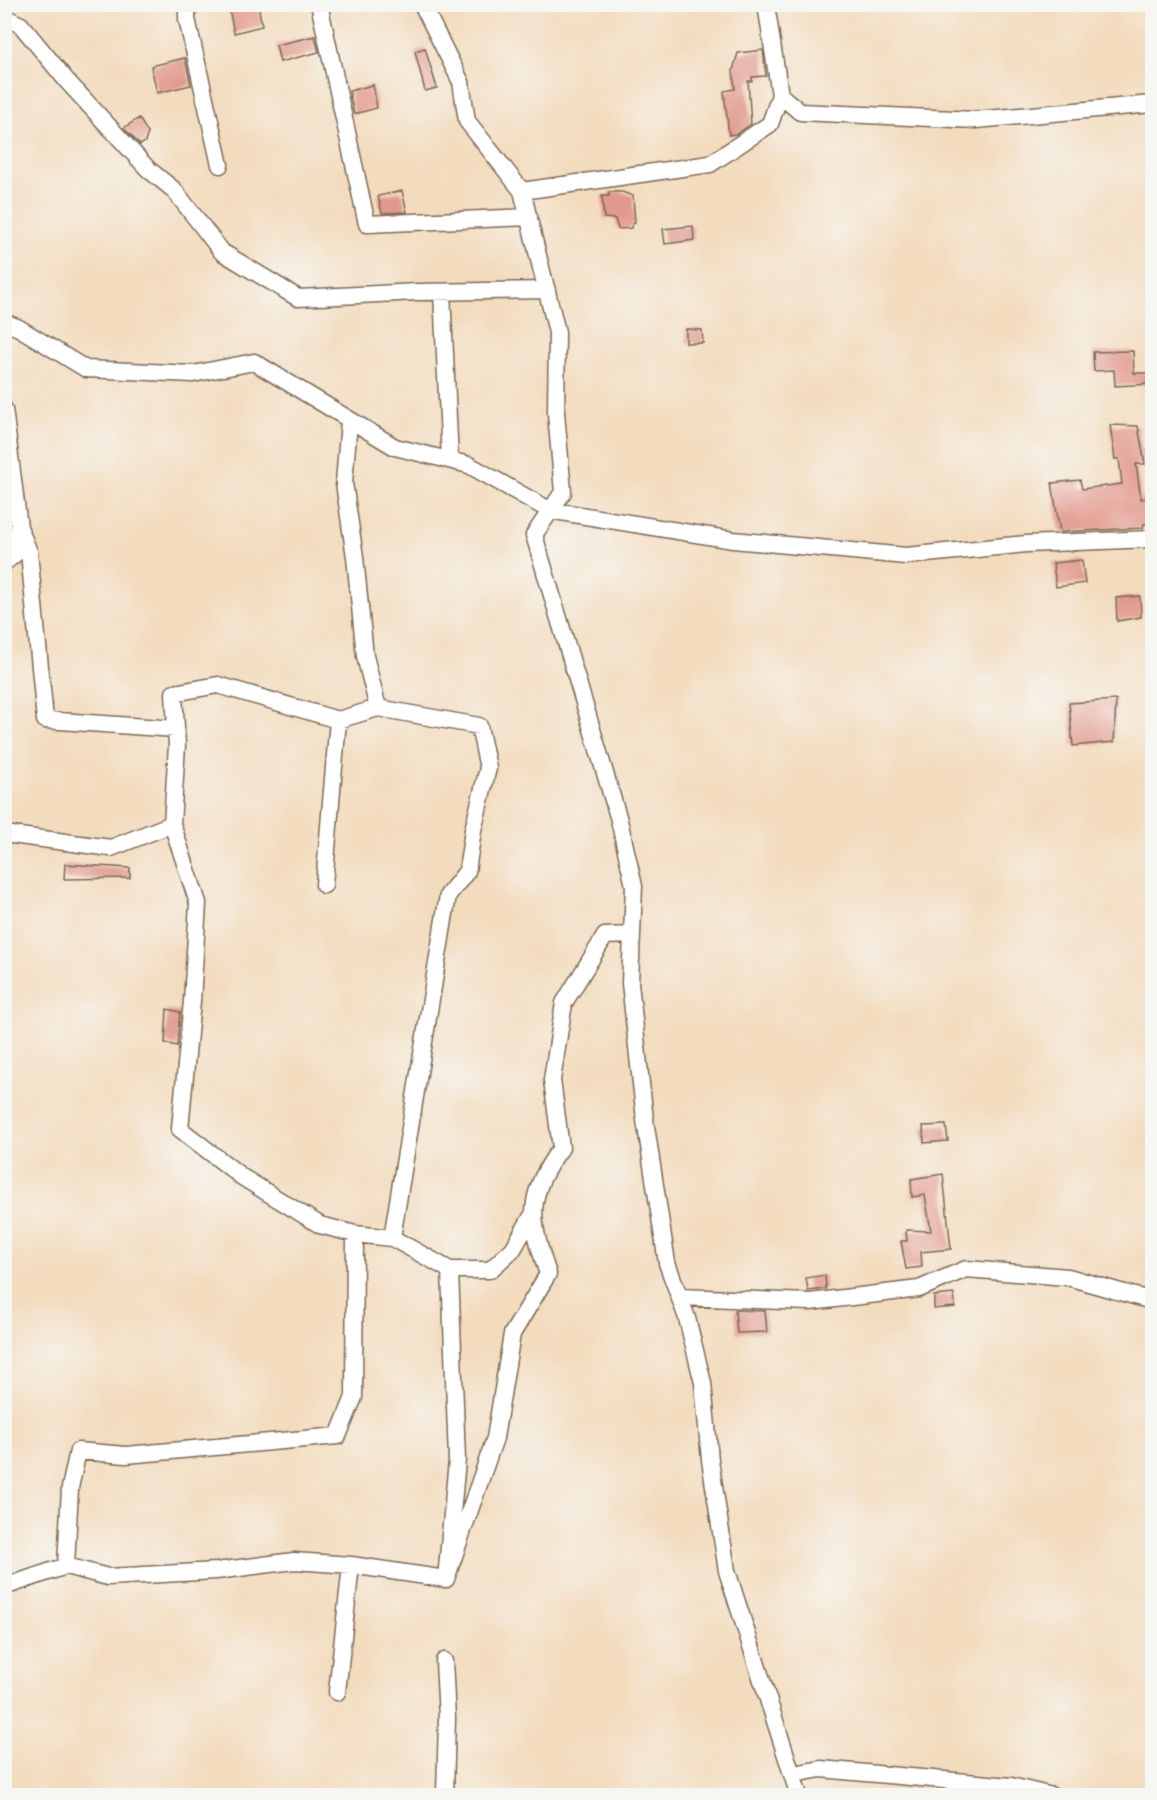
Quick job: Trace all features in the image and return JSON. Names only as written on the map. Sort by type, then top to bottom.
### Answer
[{"type":"street","points":[[187,4],[187,19],[220,165]]},
{"type":"street","points":[[319,4],[367,224],[529,217]]},
{"type":"street","points":[[422,4],[460,82],[466,122],[522,191],[557,332],[556,413],[563,492],[534,535],[619,820],[634,886],[630,983],[645,1120],[666,1263],[680,1297],[703,1383],[710,1460],[727,1571],[800,1796]]},
{"type":"street","points":[[522,191],[710,164],[770,123],[780,95],[766,4]]},
{"type":"street","points":[[4,17],[21,25],[67,81],[148,170],[174,190],[222,252],[297,298],[547,290]]},
{"type":"street","points":[[780,95],[800,112],[976,120],[1152,104]]},
{"type":"street","points":[[442,292],[450,460]]},
{"type":"street","points":[[4,336],[12,325],[86,369],[193,374],[254,362],[395,447],[469,465],[549,510],[733,540],[906,556],[1026,544],[1152,539]]},
{"type":"street","points":[[4,409],[19,527],[29,552],[45,720],[176,729]]},
{"type":"street","points":[[349,421],[344,483],[356,556],[364,656],[378,708]]},
{"type":"street","points":[[4,563],[15,554],[19,527]]},
{"type":"street","points":[[392,1238],[448,895],[467,871],[473,830],[488,768],[478,726],[378,708],[338,720],[218,685],[174,693],[176,729],[172,824],[198,903],[180,1129],[242,1177],[320,1225],[355,1234],[392,1238],[450,1270],[490,1270],[513,1250],[532,1216],[544,1170],[561,1148],[552,1080],[564,1003],[605,936],[632,935]]},
{"type":"street","points":[[324,885],[338,720]]},
{"type":"street","points":[[4,834],[111,848],[172,824]]},
{"type":"street","points":[[446,1579],[495,1438],[512,1334],[548,1274],[536,1240],[532,1216]]},
{"type":"street","points":[[66,1566],[70,1488],[78,1451],[126,1455],[338,1436],[354,1397],[355,1234]]},
{"type":"street","points":[[680,1297],[810,1302],[920,1289],[966,1269],[1068,1277],[1152,1301]]},
{"type":"street","points":[[446,1579],[457,1461],[450,1270]]},
{"type":"street","points":[[4,1587],[66,1566],[108,1577],[216,1571],[294,1561],[351,1565],[446,1579]]},
{"type":"street","points":[[338,1692],[351,1565]]},
{"type":"street","points":[[444,1661],[447,1718],[445,1796]]},
{"type":"street","points":[[794,1774],[821,1769],[1011,1786],[1053,1796]]},
{"type":"building","points":[[228,4],[258,4],[262,26],[234,33]]},
{"type":"building","points":[[315,36],[319,52],[280,62],[276,45]]},
{"type":"building","points":[[425,48],[437,88],[425,91],[415,51]]},
{"type":"building","points":[[763,50],[766,76],[752,77],[752,81],[748,81],[751,124],[736,134],[729,135],[724,91],[735,89],[733,70],[738,53]]},
{"type":"building","points":[[185,58],[191,85],[157,93],[151,66]]},
{"type":"building","points":[[373,85],[377,108],[354,114],[349,91]]},
{"type":"building","points":[[139,118],[148,133],[145,142],[140,145],[124,128]]},
{"type":"building","points":[[402,191],[407,212],[382,213],[378,196]]},
{"type":"building","points":[[609,192],[622,192],[633,196],[635,223],[631,228],[618,229],[615,219],[604,218],[602,196],[609,196]]},
{"type":"building","points":[[693,226],[694,240],[665,244],[663,229]]},
{"type":"building","points":[[686,329],[702,330],[703,343],[686,343]]},
{"type":"building","points":[[1133,351],[1134,373],[1152,373],[1152,384],[1115,386],[1114,370],[1094,371],[1093,352]]},
{"type":"building","points":[[1110,425],[1138,426],[1145,464],[1136,464],[1141,499],[1150,498],[1152,522],[1144,524],[1143,528],[1060,532],[1052,483],[1080,480],[1082,489],[1122,484],[1119,459],[1115,459]]},
{"type":"building","points":[[1082,560],[1085,583],[1056,587],[1053,563]]},
{"type":"building","points":[[1140,596],[1141,617],[1117,621],[1116,598]]},
{"type":"building","points":[[1116,700],[1114,742],[1073,746],[1069,703]]},
{"type":"building","points":[[65,864],[130,868],[130,878],[64,879]]},
{"type":"building","points":[[167,1009],[180,1012],[177,1046],[165,1043]]},
{"type":"building","points":[[946,1125],[948,1141],[924,1143],[923,1126]]},
{"type":"building","points":[[943,1174],[951,1249],[921,1252],[922,1267],[906,1269],[901,1241],[907,1241],[906,1230],[931,1231],[925,1195],[912,1197],[911,1179]]},
{"type":"building","points":[[825,1275],[826,1289],[808,1291],[806,1278]]},
{"type":"building","points":[[954,1294],[955,1307],[934,1309],[934,1296]]},
{"type":"building","points":[[735,1310],[765,1311],[767,1332],[737,1333]]}]
